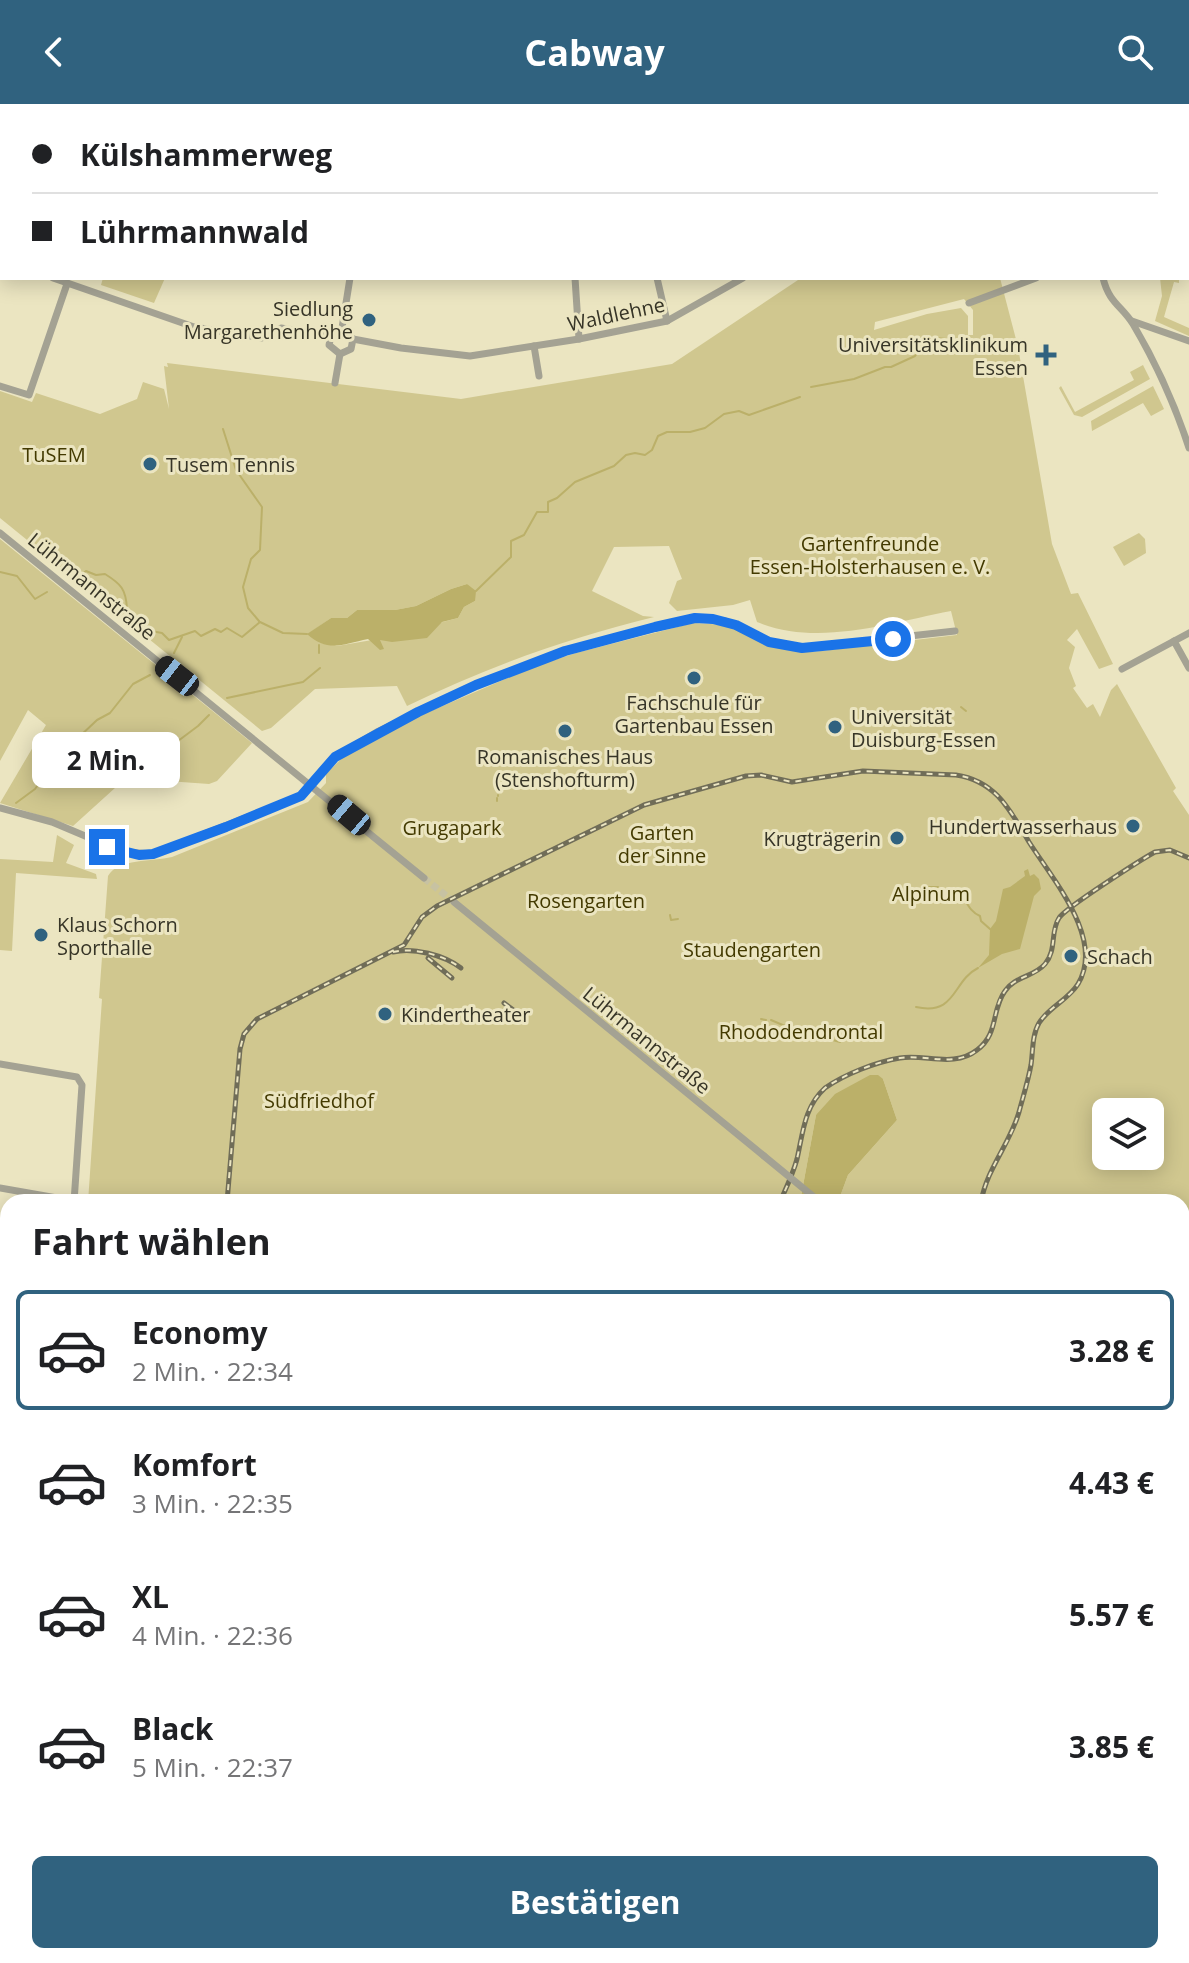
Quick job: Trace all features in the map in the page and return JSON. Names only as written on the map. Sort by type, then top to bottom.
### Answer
[{"type":"street","points":[[58,280],[194,327],[262,338],[281,328],[331,336]]},
{"type":"street","points":[[340,354],[329,345],[331,336],[342,328],[350,280]]},
{"type":"street","points":[[575,280],[579,339]]},
{"type":"street","points":[[657,280],[667,321]]},
{"type":"street","name":"Waldlehne","points":[[353,339],[470,356],[667,321],[739,280]]},
{"type":"street","points":[[969,303],[1031,280]]},
{"type":"street","points":[[1104,280],[1114,302],[1132,321],[1169,395],[1189,448]]},
{"type":"street","points":[[0,386],[29,395],[67,284]]},
{"type":"street","points":[[1132,321],[1189,341]]},
{"type":"street","points":[[340,354],[351,349],[353,339],[342,328]]},
{"type":"street","points":[[534,346],[539,376]]},
{"type":"street","points":[[335,383],[340,354]]},
{"type":"street","name":"Lührmannstraße","points":[[0,533],[424,878]]},
{"type":"street","points":[[0,808],[52,822],[107,847],[139,855],[167,849],[301,796],[342,752],[432,705],[565,651],[695,618],[736,625],[769,642],[813,648],[955,631]]},
{"type":"street","points":[[1122,669],[1189,633]]},
{"type":"street","points":[[1174,641],[1189,668]]},
{"type":"street","name":"Lührmannstraße","points":[[454,902],[810,1194]]},
{"type":"street","points":[[0,1064],[80,1080],[74,1194]]},
{"type":"street","points":[[0,1188],[34,1194]]},
{"type":"green space","points":[[102,280],[164,280],[154,303],[101,285]]},
{"type":"green space","points":[[798,280],[1001,280],[1018,347],[1052,544],[1071,594],[1078,593],[1113,664],[1099,669],[1077,629],[1067,640],[1075,647],[1069,668],[1076,686],[1073,688],[1087,708],[1093,704],[1100,717],[1111,690],[1117,684],[1176,788],[1173,791],[1189,815],[1189,1194],[841,1194],[848,1175],[897,1120],[883,1079],[816,1115],[801,1194],[89,1194],[108,876],[119,866],[172,857],[308,802],[326,783],[326,774],[359,747],[417,717],[533,667],[576,653],[693,623],[727,625],[772,647],[812,652],[957,635],[951,611],[853,630],[804,633],[757,622],[750,600],[733,605],[677,611],[669,603],[677,581],[682,579],[669,546],[614,547],[592,591],[643,616],[654,617],[528,655],[407,706],[397,686],[315,689],[271,728],[262,731],[0,518],[0,391],[32,402],[36,393],[100,414],[137,399],[143,382],[164,389],[169,409],[164,366],[168,367],[167,363],[461,399],[672,364]],"holes":[[[964,299],[973,310],[973,335],[968,335],[968,316],[961,308],[927,314],[874,330],[875,322]],[[467,584],[475,601],[464,607],[458,618],[378,639],[337,646],[308,634],[331,618],[347,618],[357,610],[395,610],[416,606]]]},
{"type":"green space","points":[[1160,280],[1179,280],[1179,283],[1174,282],[1164,317],[1189,328],[1189,336],[1155,321],[1162,296]]},
{"type":"green space","points":[[1143,365],[1150,379],[1082,417],[1074,415],[1059,388],[1061,386],[1075,412],[1134,380],[1130,372]]},
{"type":"green space","points":[[1153,386],[1164,409],[1151,416],[1143,403],[1092,431],[1091,421]]},
{"type":"green space","points":[[1139,533],[1145,539],[1146,553],[1124,566],[1113,547]]},
{"type":"green space","points":[[0,539],[252,743],[217,781],[209,784],[126,778],[73,826],[0,803],[46,725],[28,710],[0,761]]},
{"type":"green space","points":[[57,835],[74,845],[66,863],[96,874],[97,879],[16,873],[12,951],[0,950],[0,859],[53,862]]},
{"type":"shaded area","points":[[467,584],[476,591],[475,601],[464,607],[458,618],[442,622],[427,638],[392,642],[380,640],[384,649],[380,650],[368,639],[329,645],[307,634],[331,618],[347,618],[357,610],[395,610],[416,606]]},
{"type":"shaded area","points":[[1028,869],[1030,876],[1034,874],[1039,879],[1041,889],[1034,896],[1020,949],[1002,954],[978,968],[989,955],[990,929],[996,921],[1003,889],[1025,876],[1024,871]]},
{"type":"shaded area","points":[[870,1075],[878,1075],[883,1079],[897,1120],[848,1175],[841,1194],[801,1194],[816,1115],[835,1094]]},
{"type":"waterway","points":[[811,387],[854,379],[891,367],[915,356],[926,342],[934,338],[946,339]]},
{"type":"waterway","points":[[476,591],[511,557],[511,541],[524,535],[537,512],[548,512],[548,502],[575,482],[614,466],[626,455],[645,455],[652,450],[658,436],[667,432],[690,432],[705,428],[724,414],[739,411],[749,415],[800,397]]},
{"type":"waterway","points":[[223,429],[236,470],[262,507],[260,550],[251,559],[243,587],[248,608],[259,621]]},
{"type":"waterway","points":[[79,577],[86,571],[105,574],[119,584],[127,609],[151,631],[162,633],[169,640],[195,631],[201,636],[215,629],[221,632],[227,628],[242,637],[260,622],[283,633],[307,634]]},
{"type":"waterway","points":[[0,572],[17,576],[35,599],[47,592]]},
{"type":"waterway","points":[[174,653],[182,637]]},
{"type":"waterway","points":[[319,645],[319,653]]},
{"type":"waterway","points":[[227,698],[303,682],[320,668]]},
{"type":"waterway","points":[[16,803],[35,789],[59,756],[97,720],[110,713],[133,684],[150,675]]},
{"type":"waterway","points":[[961,707],[966,711]]},
{"type":"waterway","points":[[158,756],[209,715]]},
{"type":"waterway","points":[[923,887],[938,887]]},
{"type":"waterway","points":[[954,888],[990,929]]},
{"type":"waterway","points":[[670,915],[671,920],[678,919]]},
{"type":"waterway","points":[[916,1007],[939,1007],[947,1002],[978,968]]},
{"type":"waterway","points":[[761,1019],[766,1020]]},
{"type":"waterway","points":[[771,1020],[840,1042]]},
{"type":"tunnel","points":[[424,878],[454,902]]},
{"type":"railway","points":[[228,1194],[240,1049],[244,1034],[257,1019],[404,945],[422,917],[437,906],[644,805],[746,776],[761,775],[792,782],[863,771],[956,775],[970,778],[992,790],[1008,808],[1062,892],[1081,929],[1085,967],[1074,990],[1039,1023],[1019,1112],[983,1194]]},
{"type":"railway","points":[[783,1194],[795,1165],[808,1112],[825,1088],[851,1073],[891,1060],[910,1057],[959,1058],[977,1050],[989,1037],[1005,991],[1014,982],[1041,968],[1049,959],[1056,923],[1064,913],[1155,852],[1170,850],[1189,858]]},
{"type":"railway","points":[[393,952],[428,953],[461,968]]},
{"type":"railway","points":[[428,958],[452,978]]},
{"type":"railway","points":[[504,1003],[516,1012],[521,1021]]},
{"type":"place","name":"Siedlung Margarethenhöhe","points":[[369,320]]},
{"type":"place","name":"Universitätsklinikum Essen","points":[[1046,355]]},
{"type":"place","name":"Tusem Tennis","points":[[150,464]]},
{"type":"place","name":"Fachschule für Gartenbau Essen","points":[[694,678]]},
{"type":"place","name":"Universität Duisburg-Essen","points":[[835,727]]},
{"type":"place","name":"Romanisches Haus (Stenshofturm)","points":[[565,731]]},
{"type":"place","name":"Hundertwasserhaus","points":[[1133,826]]},
{"type":"place","name":"Krugträgerin","points":[[897,838]]},
{"type":"place","name":"Klaus Schorn Sporthalle","points":[[41,935]]},
{"type":"place","name":"Schach","points":[[1071,956]]},
{"type":"place","name":"Kindertheater","points":[[385,1014]]},
{"type":"route","points":[[107,847],[139,855],[153,854],[226,827],[305,794],[335,757],[418,712],[476,685],[565,651],[655,627],[695,618],[713,619],[736,625],[769,642],[802,648],[893,639]]},
{"type":"park label","name":"TuSEM","points":[[54,454]]},
{"type":"park label","name":"Gartenfreunde Essen-Holsterhausen e. V.","points":[[870,554]]},
{"type":"park label","name":"Grugapark","points":[[452,827]]},
{"type":"park label","name":"Garten der Sinne","points":[[662,844]]},
{"type":"park label","name":"Alpinum","points":[[931,893]]},
{"type":"park label","name":"Rosengarten","points":[[586,900]]},
{"type":"park label","name":"Staudengarten","points":[[752,949]]},
{"type":"park label","name":"Rhododendrontal","points":[[801,1031]]},
{"type":"park label","name":"Südfriedhof","points":[[319,1100]]}]
